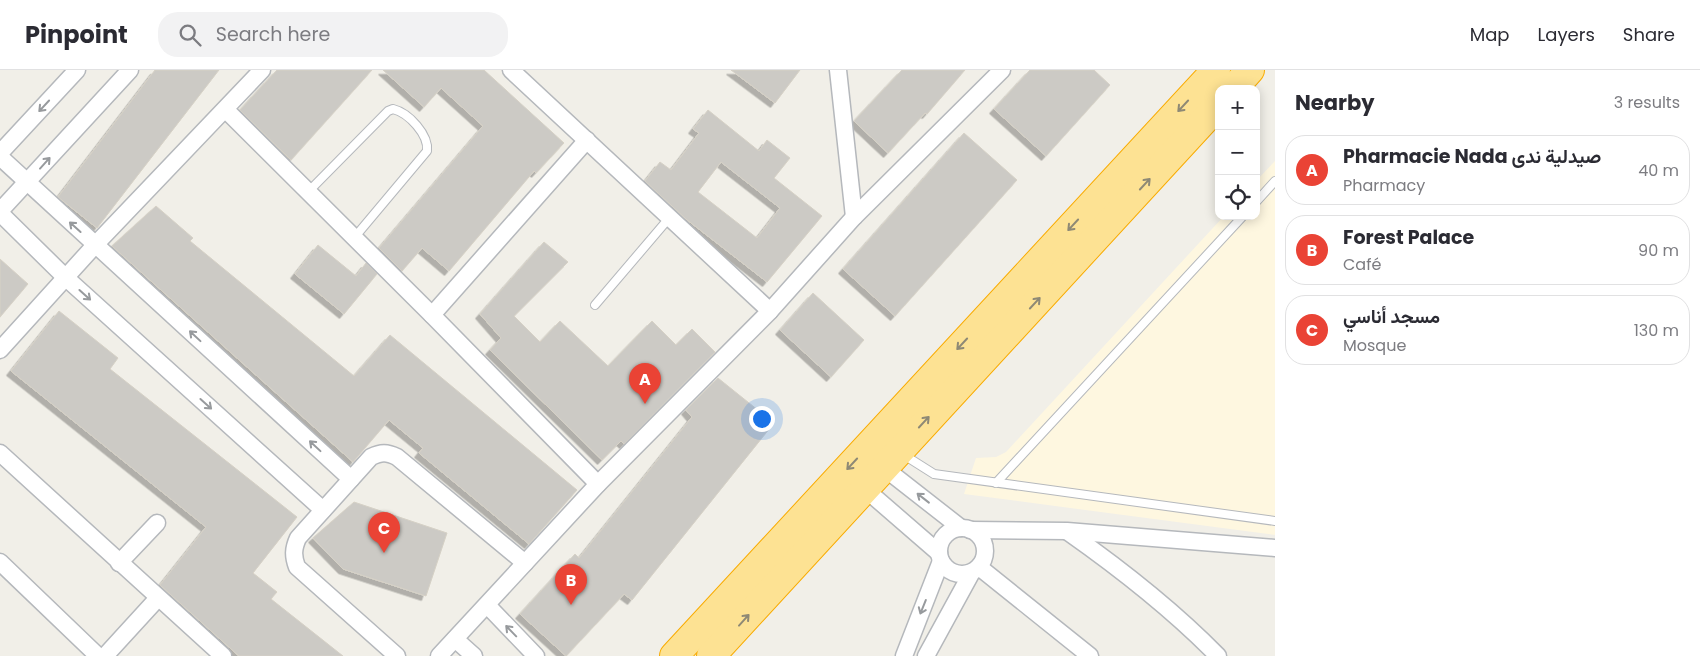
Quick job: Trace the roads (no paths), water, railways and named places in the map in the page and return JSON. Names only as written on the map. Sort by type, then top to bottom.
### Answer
[{"type":"highway","points":[[674,656],[1216,70]]},
{"type":"highway","points":[[1237,85],[1250,70]]},
{"type":"highway","points":[[711,656],[890,459],[1215,108]]},
{"type":"street","points":[[0,153],[77,70]]},
{"type":"street","points":[[130,70],[0,212],[65,277],[323,510]]},
{"type":"street","points":[[0,350],[65,277],[262,70]]},
{"type":"street","points":[[511,70],[770,311]]},
{"type":"street","points":[[838,70],[854,217]]},
{"type":"street","points":[[439,656],[598,484],[770,311],[854,217],[1002,70]]},
{"type":"street","points":[[226,110],[598,484]]},
{"type":"street","points":[[432,315],[587,140]]},
{"type":"street","points":[[0,157],[27,184],[351,479]]},
{"type":"street","points":[[397,656],[297,567],[294,558],[294,548],[298,538],[371,457],[379,452],[388,453],[525,563]]},
{"type":"street","points":[[0,453],[223,656]]},
{"type":"street","points":[[890,459],[965,529],[983,542],[984,559],[975,569],[926,656]]},
{"type":"street","points":[[864,488],[940,557],[954,573],[975,569],[1090,656]]},
{"type":"street","points":[[119,563],[157,523]]},
{"type":"street","points":[[904,656],[940,557],[945,536],[965,529],[1067,531],[1275,548]]},
{"type":"street","points":[[1067,531],[1127,573],[1182,620],[1218,656]]},
{"type":"street","points":[[0,562],[98,656]]},
{"type":"street","points":[[105,656],[158,598]]},
{"type":"street","points":[[486,605],[536,656]]},
{"type":"street","points":[[455,639],[474,656]]},
{"type":"lane","points":[[308,192],[388,111],[394,109],[404,114],[426,137],[427,151],[354,238]]},
{"type":"lane","points":[[1260,198],[1275,181]]},
{"type":"lane","points":[[595,306],[670,218]]},
{"type":"lane","points":[[996,483],[1239,220]]},
{"type":"lane","points":[[890,459],[934,474],[1275,521]]},
{"type":"place","name":"Pharmacie Nada صيدلية ندى","points":[[645,404]]},
{"type":"place","name":"مسجد أناسي","points":[[384,553]]},
{"type":"place","name":"Forest Palace","points":[[571,605]]}]
